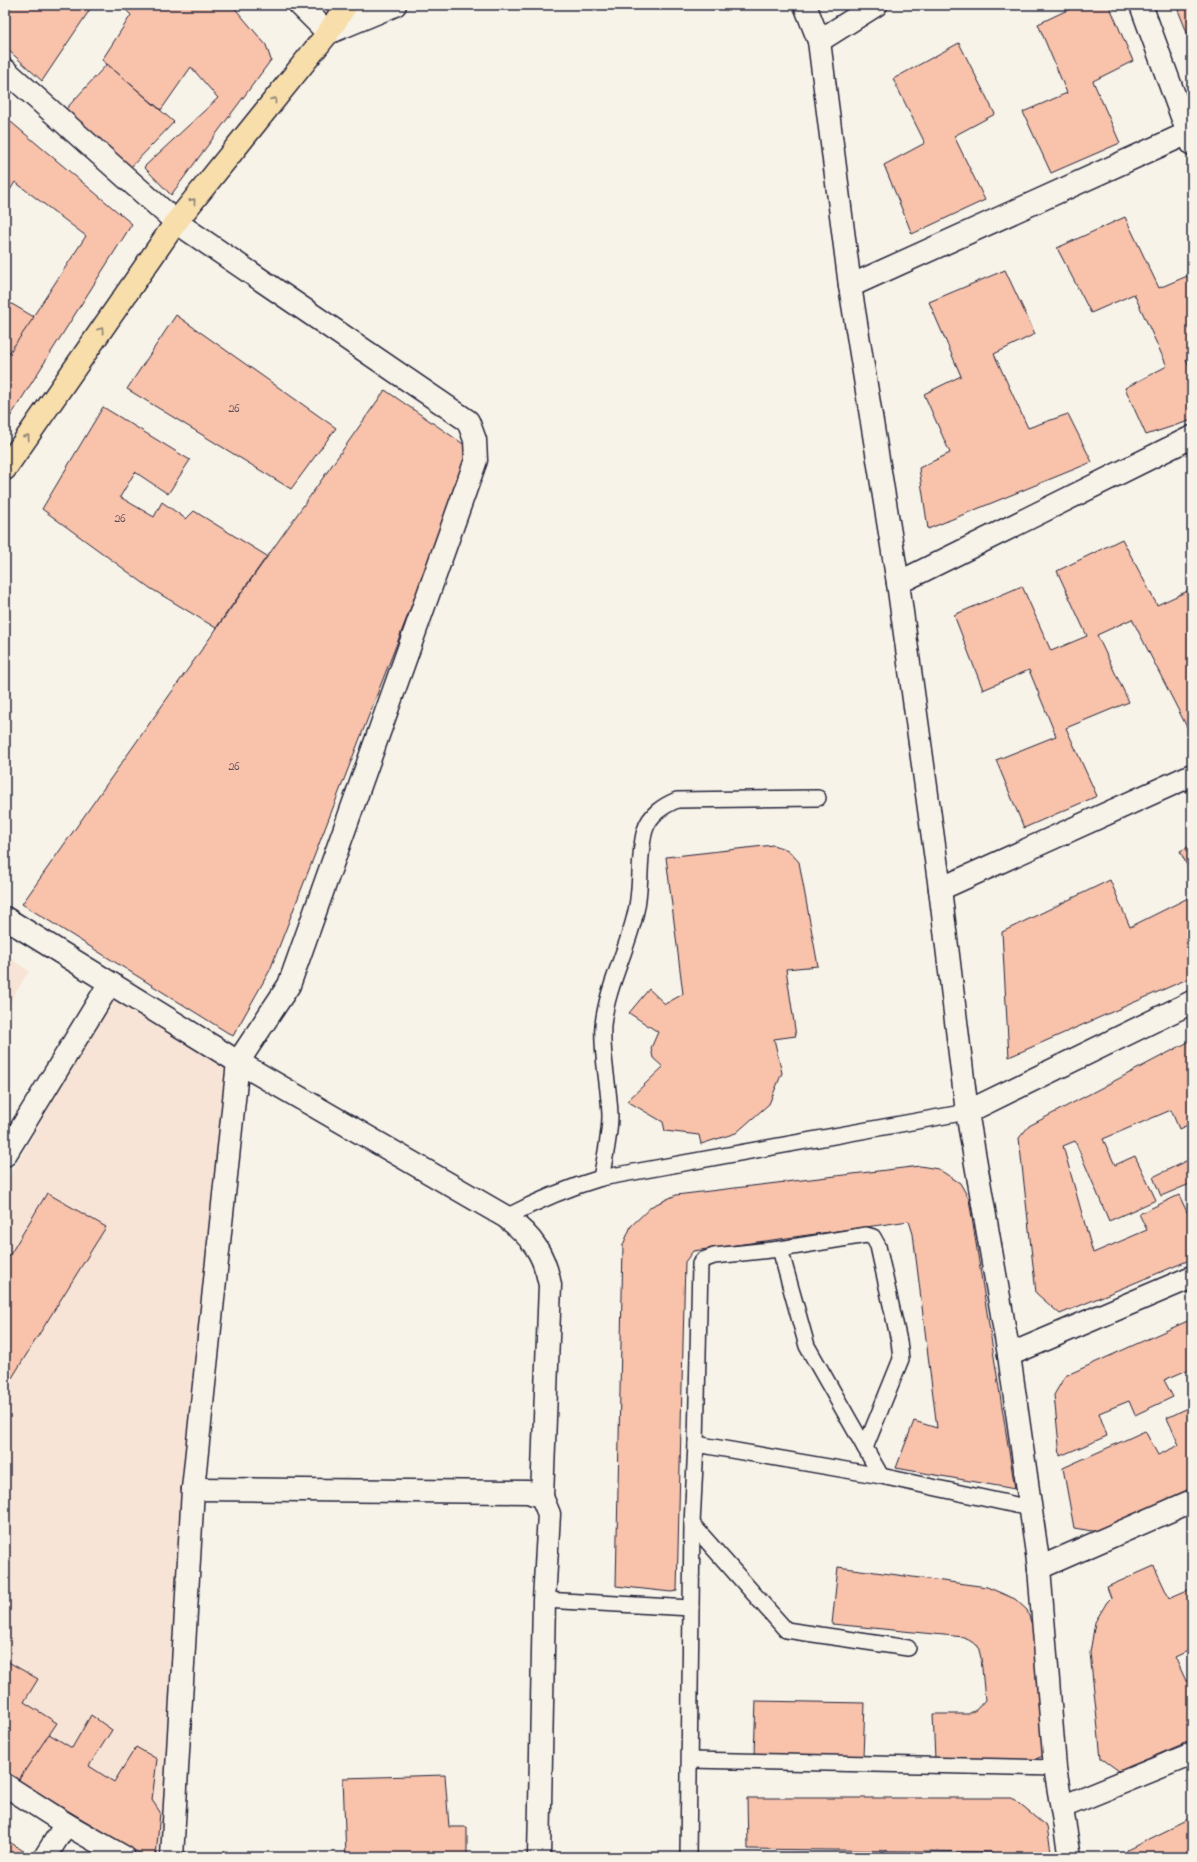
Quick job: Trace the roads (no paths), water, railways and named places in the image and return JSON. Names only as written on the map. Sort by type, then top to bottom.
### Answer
[{"type":"main road","points":[[5,469],[176,222],[328,33],[346,5]]},
{"type":"street","points":[[300,5],[328,33],[395,5]]},
{"type":"street","points":[[805,5],[819,41],[850,286],[898,583],[940,889],[967,1112],[1009,1355],[1039,1568],[1055,1768],[1070,1857]]},
{"type":"street","points":[[819,41],[876,5]]},
{"type":"street","points":[[850,286],[1190,138],[1142,5]]},
{"type":"street","points":[[5,70],[176,222],[468,421],[476,440],[476,460],[289,985],[238,1062],[193,1489],[172,1857]]},
{"type":"street","points":[[898,583],[1192,437]]},
{"type":"street","points":[[940,889],[1192,775]]},
{"type":"street","points":[[5,918],[238,1062],[506,1218],[531,1239],[541,1253],[547,1269],[550,1285],[542,1497],[550,1514],[544,1600],[539,1857]]},
{"type":"street","points":[[5,1155],[110,983]]},
{"type":"street","points":[[967,1112],[1192,1002]]},
{"type":"street","points":[[1009,1355],[1192,1277]]},
{"type":"street","points":[[193,1489],[528,1492],[542,1497]]},
{"type":"street","points":[[1039,1568],[1192,1500]]},
{"type":"street","points":[[1062,1807],[1192,1754]]},
{"type":"street","points":[[5,1785],[66,1824],[124,1857]]},
{"type":"street","points":[[46,1857],[66,1824]]},
{"type":"lane","points":[[602,1178],[609,1137],[610,1115],[602,1046],[603,1022],[608,999],[632,929],[640,889],[645,830],[652,817],[663,806],[677,800],[818,798]]},
{"type":"lane","points":[[506,1218],[536,1201],[568,1187],[602,1178],[967,1112]]},
{"type":"lane","points":[[688,1857],[692,1524],[696,1444],[700,1264],[703,1260],[714,1256],[780,1249],[866,1235],[873,1237],[878,1246],[899,1341],[901,1358],[865,1448]]},
{"type":"lane","points":[[780,1249],[807,1346],[881,1476]]},
{"type":"lane","points":[[696,1444],[881,1476],[1030,1508]]},
{"type":"lane","points":[[692,1524],[786,1630],[908,1648]]},
{"type":"lane","points":[[544,1600],[691,1608]]},
{"type":"lane","points":[[690,1760],[1055,1768]]}]
